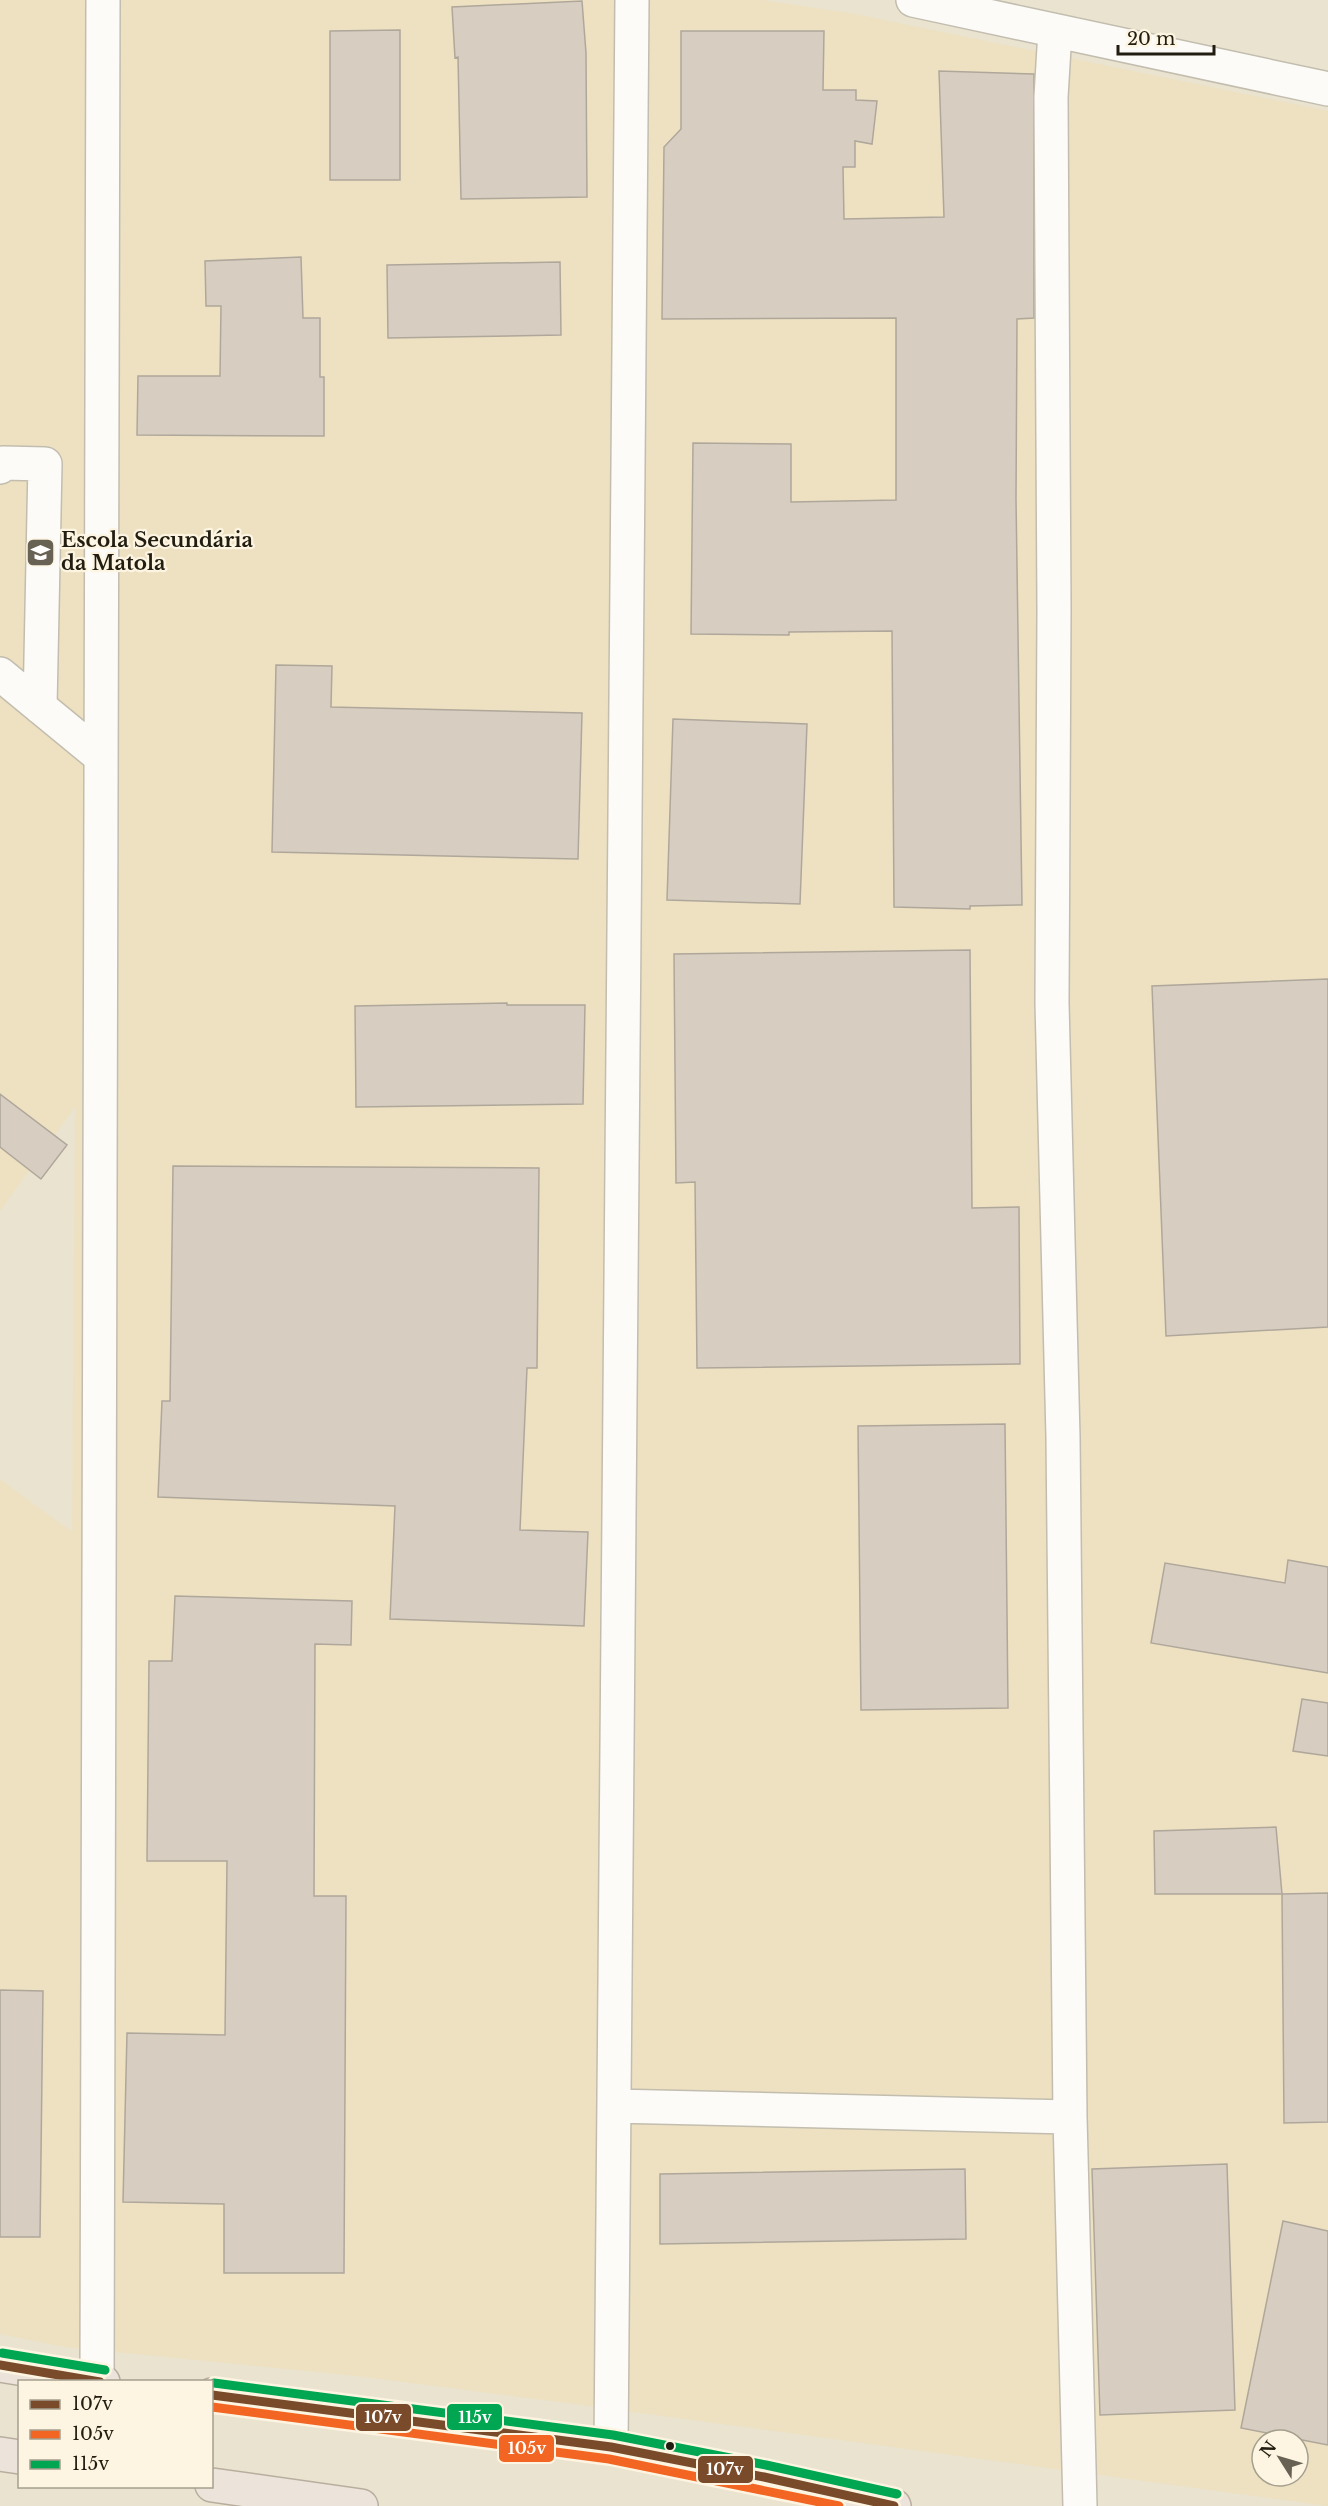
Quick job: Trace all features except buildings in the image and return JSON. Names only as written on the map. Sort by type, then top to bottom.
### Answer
[{"type":"highway","points":[[0,2366],[91,2380]]},
{"type":"highway","points":[[213,2396],[611,2447],[764,2477],[894,2506]]},
{"type":"highway","points":[[0,2454],[18,2457]]},
{"type":"highway","points":[[213,2485],[361,2506]]},
{"type":"street","points":[[97,2380],[104,0]]},
{"type":"street","points":[[611,2447],[632,0]]},
{"type":"street","points":[[918,0],[1328,89]]},
{"type":"street","points":[[1055,31],[1051,97],[1054,598],[1052,1003],[1064,1437],[1071,2117],[1080,2506]]},
{"type":"street","points":[[0,467],[3,463],[45,464],[40,707]]},
{"type":"street","points":[[0,674],[101,757]]},
{"type":"street","points":[[614,2106],[1071,2117]]},
{"type":"shaded area","points":[[0,0],[762,0],[850,13],[1328,111],[1328,2506],[356,2376],[64,2347],[0,2334],[0,1479],[72,1532],[75,1107],[0,1211]]},
{"type":"transit line","name":"115v","points":[[2,2353],[105,2370]]},
{"type":"transit line","name":"107v","points":[[0,2365],[88,2380]]},
{"type":"transit line","name":"115v","points":[[214,2383],[613,2435],[897,2494]]},
{"type":"transit line","name":"107v","points":[[213,2395],[611,2447],[764,2477],[894,2506]]},
{"type":"transit line","name":"105v","points":[[213,2407],[609,2459],[839,2506]]},
{"type":"place","name":"Escola Secundária da Matola","points":[[40,552]]}]
